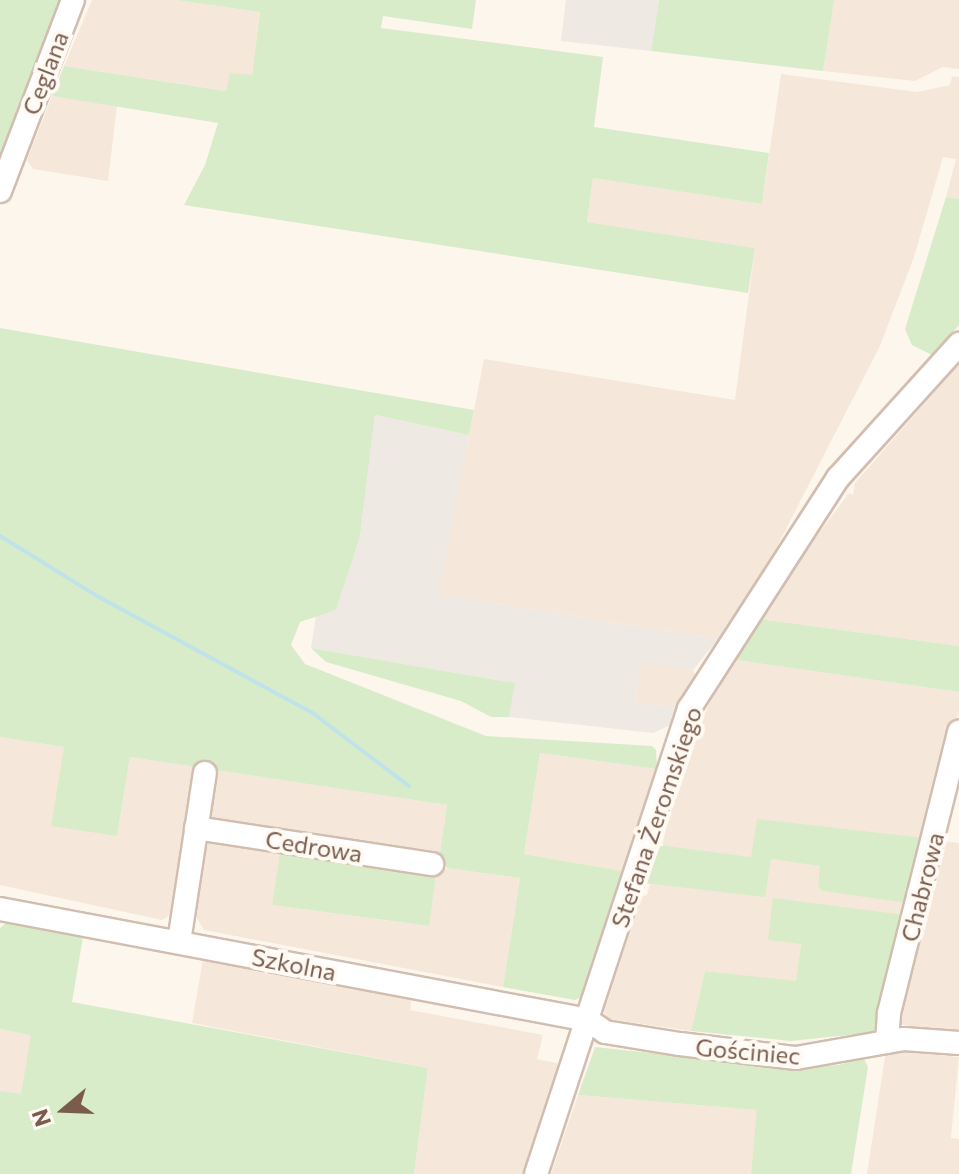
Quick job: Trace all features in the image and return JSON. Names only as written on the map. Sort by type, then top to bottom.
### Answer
[{"type":"street","name":"Ceglana","points":[[0,191],[73,0]]},
{"type":"street","name":"Stefana Żeromskiego","points":[[536,1174],[689,709],[838,478],[959,344]]},
{"type":"street","name":"Chabrowa","points":[[887,1042],[889,1013],[954,777],[959,732]]},
{"type":"street","points":[[179,942],[205,773]]},
{"type":"street","name":"Cedrowa","points":[[196,828],[432,864]]},
{"type":"street","name":"Szkolna","points":[[0,909],[588,1020]]},
{"type":"street","name":"Gościniec","points":[[588,1020],[605,1032],[778,1057],[821,1056],[887,1042],[959,1043]]},
{"type":"shaded area","points":[[92,0],[176,0],[260,12],[252,75],[227,91],[64,66]]},
{"type":"shaded area","points":[[566,0],[659,0],[651,51],[561,41]]},
{"type":"shaded area","points":[[833,0],[959,0],[959,69],[943,67],[915,81],[823,71]]},
{"type":"shaded area","points":[[781,74],[917,92],[950,85],[952,76],[959,77],[959,199],[946,197],[956,159],[943,157],[914,257],[880,346],[768,564],[718,639],[438,594],[484,359],[735,400],[755,248],[587,222],[593,178],[762,204]]},
{"type":"shaded area","points":[[52,96],[117,106],[108,181],[33,169],[27,160]]},
{"type":"shaded area","points":[[959,364],[959,646],[761,619],[810,545],[849,493],[853,495],[855,483]]},
{"type":"shaded area","points":[[375,415],[469,435],[439,594],[718,639],[693,670],[641,662],[635,701],[677,708],[673,724],[653,733],[509,717],[514,683],[311,648],[316,616],[336,610],[360,537]]},
{"type":"shaded area","points":[[736,660],[959,692],[959,712],[905,915],[801,944],[796,982],[705,971],[691,1031],[609,1019],[604,1012],[641,897],[647,895],[650,884],[645,883],[663,841],[682,769],[709,704]]},
{"type":"shaded area","points":[[641,661],[693,670],[696,676],[677,708],[635,701]]},
{"type":"shaded area","points":[[0,737],[64,747],[117,836],[130,757],[197,767],[175,912],[162,920],[0,885]]},
{"type":"shaded area","points":[[540,753],[657,769],[627,872],[524,854]]},
{"type":"shaded area","points":[[218,770],[447,805],[439,858],[210,822]]},
{"type":"shaded area","points":[[208,840],[280,851],[272,905],[428,926],[436,875],[447,868],[520,878],[503,987],[204,930],[196,917]]},
{"type":"shaded area","points":[[941,841],[959,843],[959,1033],[897,1024]]},
{"type":"shaded area","points":[[203,959],[412,996],[410,1010],[543,1035],[537,1059],[565,1065],[526,1174],[414,1174],[428,1068],[192,1023]]},
{"type":"shaded area","points":[[0,1029],[32,1034],[21,1095],[0,1091]]},
{"type":"shaded area","points":[[886,1050],[959,1057],[951,1138],[959,1139],[959,1174],[867,1174]]},
{"type":"shaded area","points":[[578,1095],[758,1110],[751,1174],[551,1174]]},
{"type":"green space","points":[[0,0],[60,0],[0,157]]},
{"type":"green space","points":[[176,0],[476,0],[472,29],[383,16],[381,28],[603,57],[594,127],[769,153],[762,204],[593,178],[587,222],[755,248],[748,293],[184,205],[205,165],[218,123],[52,96],[64,66],[226,91],[230,73],[252,75],[260,12]]},
{"type":"green space","points":[[659,0],[834,0],[823,71],[651,51]]},
{"type":"green space","points":[[946,197],[959,199],[959,325],[932,355],[912,345],[905,329]]},
{"type":"green space","points":[[0,328],[474,410],[469,435],[375,415],[360,537],[336,610],[300,622],[291,645],[305,664],[486,736],[652,746],[656,750],[657,769],[540,753],[524,854],[627,872],[590,985],[581,997],[575,1000],[503,987],[520,878],[447,868],[439,858],[447,805],[130,757],[117,836],[51,826],[64,747],[0,737]]},
{"type":"green space","points":[[761,619],[959,646],[959,692],[736,660]]},
{"type":"green space","points":[[311,648],[515,683],[509,717],[491,717],[461,701],[326,662]]},
{"type":"green space","points":[[757,819],[924,838],[908,903],[823,891],[818,887],[820,866],[771,859],[765,897],[645,883],[658,845],[751,857]]},
{"type":"green space","points":[[280,851],[436,875],[429,926],[272,905]]},
{"type":"green space","points":[[773,898],[905,915],[889,993],[875,1032],[791,1041],[691,1031],[705,971],[796,981],[801,944],[768,940]]},
{"type":"green space","points":[[6,923],[83,937],[72,1002],[428,1068],[414,1174],[0,1174],[0,1091],[21,1094],[31,1035],[0,1029],[0,928]]},
{"type":"green space","points":[[595,1047],[790,1068],[839,1065],[863,1057],[868,1067],[851,1174],[751,1174],[757,1110],[578,1095]]},
{"type":"waterway","points":[[0,536],[97,596],[314,714],[409,786]]}]
